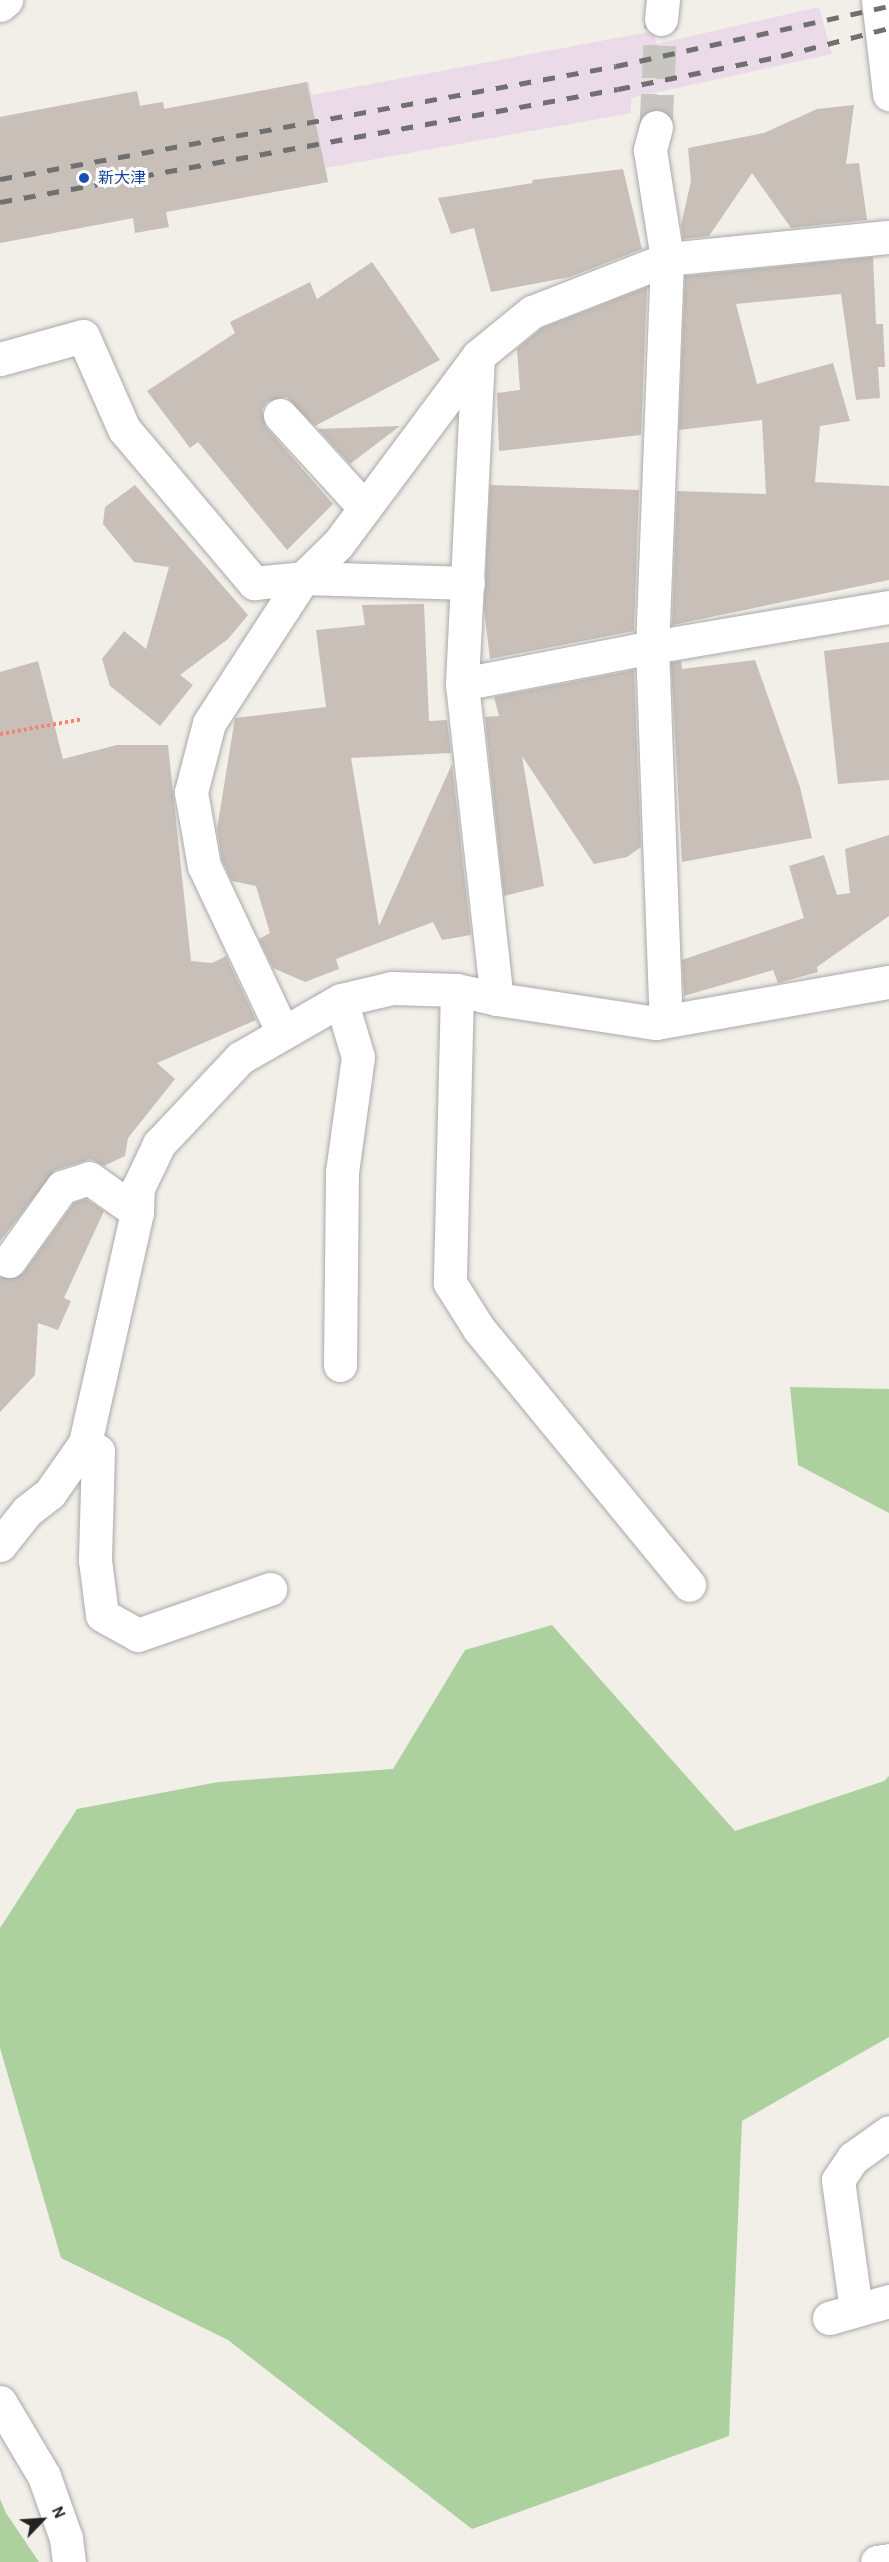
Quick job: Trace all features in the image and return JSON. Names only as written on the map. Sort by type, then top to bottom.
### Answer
[{"type":"street","points":[[0,5],[6,0]]},
{"type":"street","points":[[878,0],[889,94]]},
{"type":"street","points":[[656,127],[650,150],[653,181],[667,259],[652,647],[666,1021]]},
{"type":"street","points":[[283,1033],[204,866],[191,792],[209,723],[303,578],[338,544],[478,356],[532,312],[667,259],[889,237]]},
{"type":"street","points":[[0,359],[83,336],[124,429],[254,583],[303,578],[468,583]]},
{"type":"street","points":[[478,356],[462,684],[497,999]]},
{"type":"street","points":[[280,415],[364,508]]},
{"type":"street","points":[[462,684],[652,647],[889,607]]},
{"type":"street","points":[[0,1545],[14,1510],[50,1492],[85,1443],[137,1212],[138,1188],[159,1144],[240,1058],[341,999],[392,988],[457,990],[497,999],[656,1023],[889,982]]},
{"type":"street","points":[[457,990],[450,1283],[479,1329],[689,1585]]},
{"type":"street","points":[[340,1365],[342,1172],[358,1057],[341,999]]},
{"type":"street","points":[[9,1261],[62,1187],[89,1178],[137,1212]]},
{"type":"street","points":[[85,1443],[98,1451],[95,1560],[102,1615],[138,1635],[270,1589]]},
{"type":"street","points":[[889,2132],[853,2158],[838,2180],[842,2314],[889,2301]]},
{"type":"street","points":[[0,2402],[44,2476],[66,2538],[69,2562]]},
{"type":"street","points":[[877,2562],[889,2560]]},
{"type":"path","points":[[0,734],[83,719]]},
{"type":"shaded area","points":[[819,7],[832,54],[631,98],[631,113],[326,168],[328,182],[0,243],[0,117],[137,91],[140,105],[163,102],[164,109],[309,82],[312,95],[654,31],[656,44]]},
{"type":"green space","points":[[790,1387],[889,1389],[889,1513],[798,1465]]},
{"type":"green space","points":[[552,1625],[735,1831],[884,1781],[889,1776],[889,2037],[742,2121],[729,2436],[472,2529],[228,2340],[61,2258],[0,2048],[0,1928],[77,1809],[218,1782],[393,1769],[465,1650]]},
{"type":"green space","points":[[0,2499],[6,2513],[39,2562],[0,2562]]},
{"type":"building","points":[[307,82],[328,182],[166,212],[169,227],[135,233],[133,218],[0,243],[0,117],[137,91],[140,106],[163,102],[164,109]]},
{"type":"building","points":[[854,105],[846,164],[859,163],[867,220],[791,228],[752,173],[709,236],[683,239],[681,225],[691,181],[688,148],[764,133],[817,109]]},
{"type":"building","points":[[623,169],[642,249],[570,277],[491,292],[474,228],[451,234],[438,198],[533,183],[532,180]]},
{"type":"building","points":[[873,257],[876,324],[883,324],[885,367],[878,367],[880,398],[856,400],[841,294],[736,304],[757,384],[833,363],[850,421],[820,426],[815,482],[889,486],[889,580],[672,625],[677,491],[766,494],[762,420],[679,430],[685,276]]},
{"type":"building","points":[[372,262],[440,360],[315,426],[286,397],[267,402],[262,410],[266,427],[333,504],[287,550],[198,442],[190,448],[147,391],[235,333],[230,322],[310,282],[317,299]]},
{"type":"building","points":[[647,287],[641,435],[499,451],[497,393],[520,390],[517,349],[542,328]]},
{"type":"building","points":[[400,426],[350,464],[318,429]]},
{"type":"building","points":[[135,485],[248,615],[228,639],[180,675],[193,685],[160,726],[110,686],[102,659],[124,631],[146,649],[169,567],[134,562],[103,524],[105,507]]},
{"type":"building","points":[[490,485],[639,490],[634,631],[490,659],[484,609]]},
{"type":"building","points":[[424,604],[429,721],[447,720],[451,753],[351,758],[379,926],[452,764],[471,935],[442,940],[433,922],[336,959],[339,969],[305,982],[273,968],[259,939],[270,933],[256,886],[232,881],[222,860],[217,829],[235,718],[326,707],[316,630],[365,625],[362,605]]},
{"type":"building","points":[[889,642],[889,780],[838,784],[824,651]]},
{"type":"building","points":[[755,660],[800,787],[812,838],[682,862],[671,663],[681,661],[682,669]]},
{"type":"building","points":[[38,661],[63,759],[117,745],[168,745],[191,961],[212,963],[226,956],[256,1020],[157,1063],[175,1079],[128,1138],[125,1156],[104,1166],[91,1159],[55,1170],[0,1241],[0,672]]},
{"type":"building","points":[[634,670],[641,847],[627,857],[594,864],[522,756],[544,886],[504,896],[485,717],[499,716],[494,697]]},
{"type":"building","points":[[889,835],[889,916],[817,967],[818,972],[778,983],[773,970],[684,996],[682,960],[804,918],[789,866],[824,855],[837,895],[850,893],[845,849]]},
{"type":"building","points":[[86,1199],[104,1211],[64,1298],[71,1301],[58,1330],[38,1323],[35,1375],[0,1412],[0,1277],[16,1278],[24,1272],[74,1203]]},
{"type":"tunnel","points":[[656,127],[661,19]]},
{"type":"railway","points":[[0,179],[616,66],[889,6]]},
{"type":"railway","points":[[0,202],[618,89],[781,56],[889,28]]},
{"type":"place","name":"新大津","points":[[84,178]]}]
